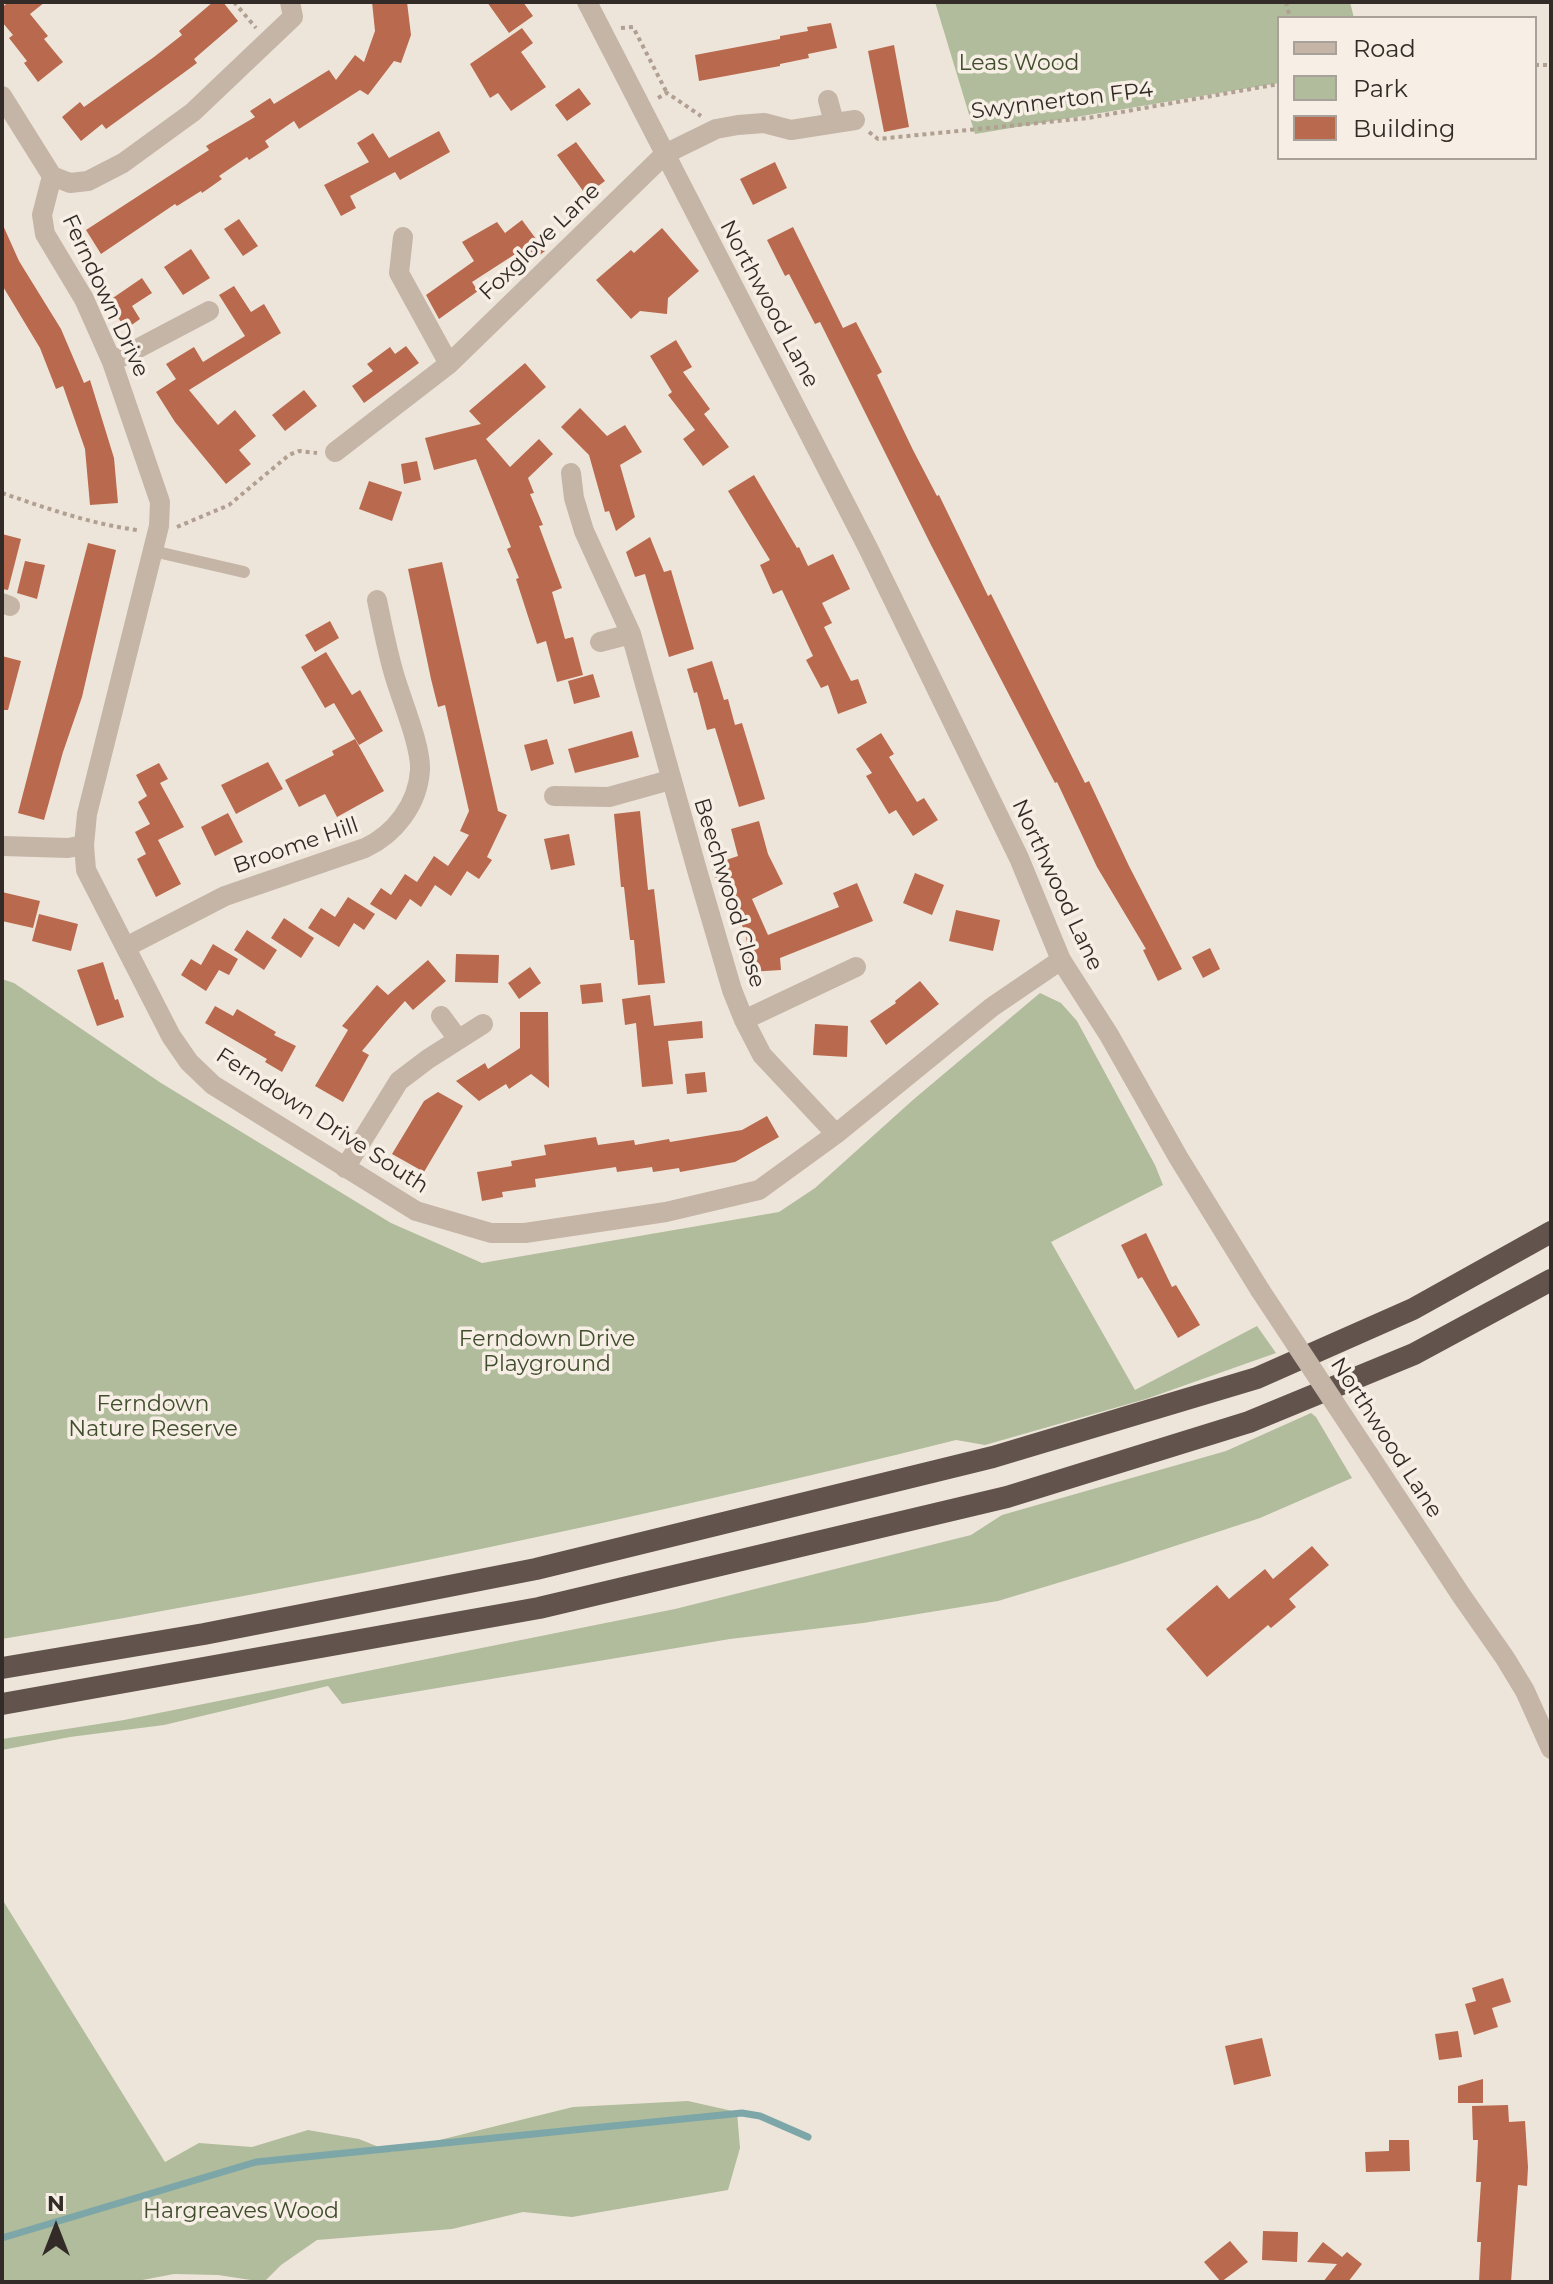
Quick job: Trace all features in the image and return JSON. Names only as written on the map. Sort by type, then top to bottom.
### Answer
[{"type":"highway","points":[[2,1668],[204,1634],[536,1569],[993,1457],[1257,1378],[1413,1309],[1551,1232]]},
{"type":"highway","points":[[2,1704],[539,1608],[1007,1497],[1249,1422],[1414,1354],[1551,1280]]},
{"type":"street","points":[[2,96],[52,176],[70,183],[88,181],[123,163],[193,112],[293,17],[290,2]]},
{"type":"street","name":"Northwood Lane","points":[[587,2],[874,562],[1019,858],[1061,960],[1260,1290],[1505,1658],[1525,1691],[1551,1749]]},
{"type":"street","points":[[828,100],[834,122]]},
{"type":"street","name":"Foxglove Lane","points":[[335,452],[449,364],[665,154],[716,129],[752,122],[791,130],[855,120]]},
{"type":"street","name":"Ferndown Drive","points":[[52,176],[42,215],[45,234],[84,299],[112,362],[155,481],[160,502],[159,526]]},
{"type":"street","points":[[403,237],[399,273],[449,364]]},
{"type":"street","points":[[112,362],[209,311]]},
{"type":"street","name":"Beechwood Close","points":[[571,473],[574,498],[584,531],[631,634],[670,780],[732,990],[744,1020],[762,1055],[836,1134]]},
{"type":"street","name":"Ferndown Drive South","points":[[159,526],[87,814],[84,845],[86,870],[171,1036],[189,1062],[213,1085],[416,1211],[491,1233],[525,1233],[666,1212],[759,1190],[836,1134],[992,1007],[1061,960]]},
{"type":"street","name":"Broome Hill","points":[[126,947],[225,896],[365,848],[383,839],[401,820],[413,799],[420,768],[377,600]]},
{"type":"street","points":[[600,642],[631,634]]},
{"type":"street","name":"Beechwood Close","points":[[554,796],[609,797],[670,780]]},
{"type":"street","points":[[2,846],[68,848],[84,845]]},
{"type":"street","name":"Beechwood Close","points":[[744,1020],[856,967]]},
{"type":"street","points":[[441,1016],[458,1039]]},
{"type":"street","points":[[345,1168],[399,1081],[483,1024]]},
{"type":"lane","points":[[153,551],[244,572]]},
{"type":"path","points":[[234,2],[268,41]]},
{"type":"path","points":[[601,28],[633,27],[667,93],[704,118],[709,133]]},
{"type":"path","name":"Swynnerton FP4","points":[[855,120],[878,139],[1088,118],[1277,84]]},
{"type":"path","points":[[641,106],[667,93]]},
{"type":"path","points":[[2,493],[114,527],[139,530],[159,526],[175,528],[229,505],[289,455],[299,451],[335,452]]},
{"type":"green space","name":"Leas Wood","points":[[935,2],[1350,2],[1354,16],[1277,16],[1277,83],[975,134]]},
{"type":"green space","points":[[2,979],[14,983],[161,1083],[391,1223],[482,1263],[779,1212],[815,1188],[914,1099],[1040,993],[1061,1003],[1077,1021],[1163,1185],[1051,1242],[1135,1390],[1257,1326],[1276,1353],[1146,1399],[985,1445],[956,1440],[481,1549],[2,1639]]},
{"type":"green space","points":[[1311,1413],[1352,1478],[1260,1518],[998,1601],[863,1623],[730,1639],[342,1704],[328,1686],[164,1725],[70,1737],[2,1750],[2,1739],[124,1720],[675,1609],[971,1535],[1002,1515],[1226,1451]]},
{"type":"green space","name":"Hargreaves Wood","points":[[2,1899],[165,2162],[199,2143],[252,2147],[308,2130],[359,2139],[391,2152],[573,2107],[688,2101],[737,2112],[740,2148],[728,2190],[572,2217],[523,2212],[452,2229],[317,2240],[281,2265],[264,2282],[218,2275],[174,2274],[132,2282],[2,2282]]},
{"type":"building","points":[[9,2],[45,2],[30,14],[48,36],[44,39],[63,62],[38,82],[9,38],[13,35],[2,22],[2,7]]},
{"type":"building","points":[[213,2],[223,2],[238,21],[194,59],[197,63],[106,129],[102,124],[81,141],[62,117],[80,102],[84,107],[154,57],[182,35],[179,31]]},
{"type":"building","points":[[372,2],[407,2],[411,35],[401,63],[394,61],[368,95],[360,90],[299,129],[294,121],[265,141],[269,147],[249,160],[247,157],[219,176],[222,179],[202,193],[177,206],[175,204],[101,254],[86,230],[209,150],[206,146],[255,117],[250,111],[270,98],[274,104],[329,70],[336,80],[355,55],[364,62],[375,31]]},
{"type":"building","points":[[487,2],[523,2],[533,16],[509,33]]},
{"type":"building","points":[[831,23],[837,48],[808,54],[809,58],[780,66],[699,81],[695,55],[780,39],[780,36],[808,31],[807,27]]},
{"type":"building","points":[[522,28],[533,43],[521,52],[546,87],[511,111],[498,93],[490,98],[470,64]]},
{"type":"building","points":[[894,45],[909,127],[884,132],[868,51]]},
{"type":"building","points":[[579,88],[591,104],[567,121],[555,105]]},
{"type":"building","points":[[439,131],[450,152],[400,180],[395,172],[350,196],[356,208],[341,216],[324,185],[369,162],[357,143],[373,133],[389,158]]},
{"type":"building","points":[[576,142],[605,181],[586,195],[557,155]]},
{"type":"building","points":[[775,162],[787,188],[753,205],[740,179]]},
{"type":"building","points":[[239,219],[258,246],[243,256],[224,229]]},
{"type":"building","points":[[522,220],[545,251],[529,263],[520,251],[472,282],[478,291],[439,319],[426,295],[474,261],[462,242],[497,222],[505,233]]},
{"type":"building","points":[[2,223],[19,261],[61,329],[84,383],[90,380],[114,458],[118,503],[90,505],[85,449],[63,386],[56,389],[40,348],[2,285]]},
{"type":"building","points":[[793,227],[843,328],[856,322],[882,372],[877,375],[913,450],[939,495],[988,596],[991,594],[1085,783],[1089,781],[1182,969],[1158,981],[1143,950],[1146,949],[1097,867],[1057,782],[931,545],[820,322],[815,324],[789,274],[785,276],[767,240]]},
{"type":"building","points":[[662,228],[699,271],[668,298],[667,314],[640,311],[631,319],[596,280]]},
{"type":"building","points":[[191,249],[210,278],[183,295],[164,267]]},
{"type":"building","points":[[142,278],[152,293],[132,306],[140,319],[126,329],[107,302]]},
{"type":"building","points":[[234,286],[251,312],[264,304],[281,333],[189,390],[218,425],[235,410],[256,436],[239,450],[251,464],[226,484],[175,422],[156,392],[176,379],[166,364],[194,347],[203,362],[245,336],[219,295]]},
{"type":"building","points":[[676,340],[692,367],[683,372],[710,409],[704,414],[729,447],[703,466],[683,439],[695,430],[668,395],[672,392],[650,356]]},
{"type":"building","points":[[406,346],[419,363],[364,403],[352,386],[373,371],[367,364],[390,347],[395,354]]},
{"type":"building","points":[[525,363],[546,387],[486,439],[510,467],[539,439],[553,454],[528,478],[534,493],[530,494],[562,588],[552,592],[565,639],[573,637],[583,675],[557,682],[546,641],[537,644],[516,579],[519,578],[507,549],[511,547],[476,459],[434,470],[425,438],[481,424],[469,411]]},
{"type":"building","points":[[304,390],[317,406],[285,431],[272,415]]},
{"type":"building","points":[[580,408],[607,436],[625,425],[642,452],[620,465],[635,517],[616,531],[609,511],[605,512],[589,455],[561,427]]},
{"type":"building","points":[[417,461],[421,480],[404,484],[401,464]]},
{"type":"building","points":[[754,475],[808,566],[833,554],[850,589],[822,603],[832,623],[824,627],[851,681],[858,679],[867,703],[838,714],[828,685],[821,688],[806,660],[813,656],[782,590],[773,594],[760,565],[770,560],[728,491]]},
{"type":"building","points":[[369,481],[402,492],[392,521],[359,509]]},
{"type":"building","points":[[2,534],[21,539],[8,590],[2,589]]},
{"type":"building","points":[[650,537],[664,572],[671,570],[694,649],[669,657],[645,574],[635,577],[626,552]]},
{"type":"building","points":[[88,543],[116,550],[82,697],[44,820],[18,813]]},
{"type":"building","points":[[25,561],[45,565],[37,599],[17,593]]},
{"type":"building","points":[[442,562],[498,811],[507,815],[487,857],[492,860],[479,879],[467,871],[451,896],[435,885],[421,907],[410,899],[396,920],[370,904],[381,888],[391,895],[405,874],[417,882],[434,856],[448,866],[469,835],[460,831],[469,811],[445,705],[438,707],[408,569]]},
{"type":"building","points":[[330,621],[339,638],[315,652],[305,635]]},
{"type":"building","points":[[326,652],[352,695],[360,690],[383,731],[359,745],[334,703],[325,708],[301,667]]},
{"type":"building","points":[[2,656],[21,661],[8,710],[2,710]]},
{"type":"building","points":[[712,661],[735,725],[742,723],[765,799],[739,807],[715,728],[707,730],[687,669]]},
{"type":"building","points":[[593,674],[600,697],[574,704],[568,681]]},
{"type":"building","points":[[632,731],[639,757],[575,773],[568,749]]},
{"type":"building","points":[[881,733],[894,754],[889,757],[917,802],[924,798],[938,820],[913,836],[896,810],[889,814],[866,776],[872,773],[856,749]]},
{"type":"building","points":[[355,739],[384,791],[337,817],[325,794],[299,807],[285,780],[334,755],[332,751]]},
{"type":"building","points":[[547,739],[554,764],[531,771],[524,745]]},
{"type":"building","points":[[268,762],[283,789],[236,814],[221,785]]},
{"type":"building","points":[[159,763],[168,779],[160,783],[184,827],[158,840],[181,884],[156,897],[137,859],[146,854],[135,832],[150,824],[138,802],[147,796],[136,775]]},
{"type":"building","points":[[640,811],[648,890],[654,889],[665,983],[638,985],[634,940],[630,940],[624,887],[621,887],[614,814]]},
{"type":"building","points":[[228,813],[243,842],[215,856],[201,827]]},
{"type":"building","points":[[759,821],[768,854],[783,884],[752,899],[768,935],[839,907],[833,893],[857,883],[873,921],[780,958],[781,970],[749,972],[746,935],[724,882],[718,884],[711,865],[738,856],[731,829]]},
{"type":"building","points":[[569,834],[575,865],[551,870],[544,839]]},
{"type":"building","points":[[915,873],[944,885],[932,915],[903,903]]},
{"type":"building","points":[[2,892],[40,901],[33,928],[2,921]]},
{"type":"building","points":[[348,897],[375,914],[364,930],[354,923],[339,947],[308,928],[321,908],[335,917]]},
{"type":"building","points":[[956,910],[1000,920],[993,951],[949,941]]},
{"type":"building","points":[[39,914],[78,924],[71,951],[32,941]]},
{"type":"building","points":[[284,918],[314,938],[301,958],[271,938]]},
{"type":"building","points":[[247,930],[277,950],[264,970],[234,950]]},
{"type":"building","points":[[213,944],[238,959],[229,975],[219,970],[206,991],[181,975],[191,959],[201,965]]},
{"type":"building","points":[[1210,948],[1220,969],[1203,978],[1192,957]]},
{"type":"building","points":[[456,954],[499,955],[498,983],[455,982]]},
{"type":"building","points":[[428,960],[446,981],[413,1010],[405,1001],[386,1022],[362,1051],[369,1055],[343,1102],[315,1086],[348,1030],[342,1026],[377,985],[388,995]]},
{"type":"building","points":[[103,962],[124,1017],[97,1026],[77,970]]},
{"type":"building","points":[[530,967],[541,983],[519,999],[508,983]]},
{"type":"building","points":[[920,981],[939,1004],[886,1045],[870,1021]]},
{"type":"building","points":[[601,983],[603,1002],[582,1004],[580,985]]},
{"type":"building","points":[[650,995],[654,1026],[702,1021],[703,1038],[668,1041],[673,1084],[642,1087],[636,1023],[625,1025],[622,999]]},
{"type":"building","points":[[215,1006],[233,1016],[237,1009],[296,1046],[282,1072],[265,1062],[267,1059],[205,1023]]},
{"type":"building","points":[[520,1012],[548,1012],[549,1088],[531,1074],[509,1089],[506,1084],[479,1101],[456,1081],[485,1063],[488,1069],[520,1048]]},
{"type":"building","points":[[815,1024],[848,1026],[847,1057],[813,1055]]},
{"type":"building","points":[[705,1072],[707,1092],[687,1094],[685,1074]]},
{"type":"building","points":[[438,1092],[463,1106],[424,1172],[392,1154],[424,1101]]},
{"type":"building","points":[[767,1116],[779,1137],[735,1162],[680,1172],[679,1168],[653,1172],[652,1167],[617,1172],[616,1167],[535,1179],[536,1187],[502,1192],[503,1197],[482,1201],[477,1172],[512,1166],[511,1161],[546,1155],[544,1145],[596,1137],[598,1145],[634,1140],[635,1145],[669,1139],[670,1142],[742,1130]]},
{"type":"building","points":[[1146,1233],[1172,1287],[1176,1285],[1200,1325],[1178,1338],[1142,1277],[1138,1279],[1121,1245]]},
{"type":"building","points":[[1312,1546],[1329,1565],[1289,1599],[1296,1607],[1271,1628],[1268,1625],[1207,1677],[1166,1629],[1217,1585],[1229,1599],[1265,1569],[1273,1579]]},
{"type":"building","points":[[1503,1978],[1511,2002],[1492,2008],[1498,2027],[1474,2035],[1465,2004],[1476,2001],[1472,1988]]},
{"type":"building","points":[[1458,2031],[1462,2057],[1439,2060],[1435,2034]]},
{"type":"building","points":[[1262,2038],[1271,2076],[1234,2085],[1225,2046]]},
{"type":"building","points":[[1483,2079],[1483,2103],[1458,2103],[1458,2086]]},
{"type":"building","points":[[1508,2105],[1509,2122],[1525,2121],[1527,2186],[1518,2185],[1511,2282],[1479,2282],[1481,2242],[1477,2242],[1481,2182],[1476,2182],[1478,2140],[1473,2140],[1472,2106]]},
{"type":"building","points":[[1389,2140],[1409,2140],[1410,2171],[1366,2172],[1365,2152],[1389,2151]]},
{"type":"building","points":[[1263,2231],[1298,2232],[1297,2262],[1262,2260]]},
{"type":"building","points":[[1230,2241],[1248,2262],[1221,2282],[1204,2262]]},
{"type":"building","points":[[1323,2242],[1342,2257],[1347,2252],[1362,2264],[1348,2282],[1323,2282],[1337,2264],[1307,2262]]},
{"type":"waterway","points":[[2,2238],[256,2162],[742,2113],[760,2116],[808,2137]]},
{"type":"park label","name":"Ferndown Drive Playground","points":[[547,1352]]},
{"type":"park label","name":"Ferndown Nature Reserve","points":[[153,1418]]}]
